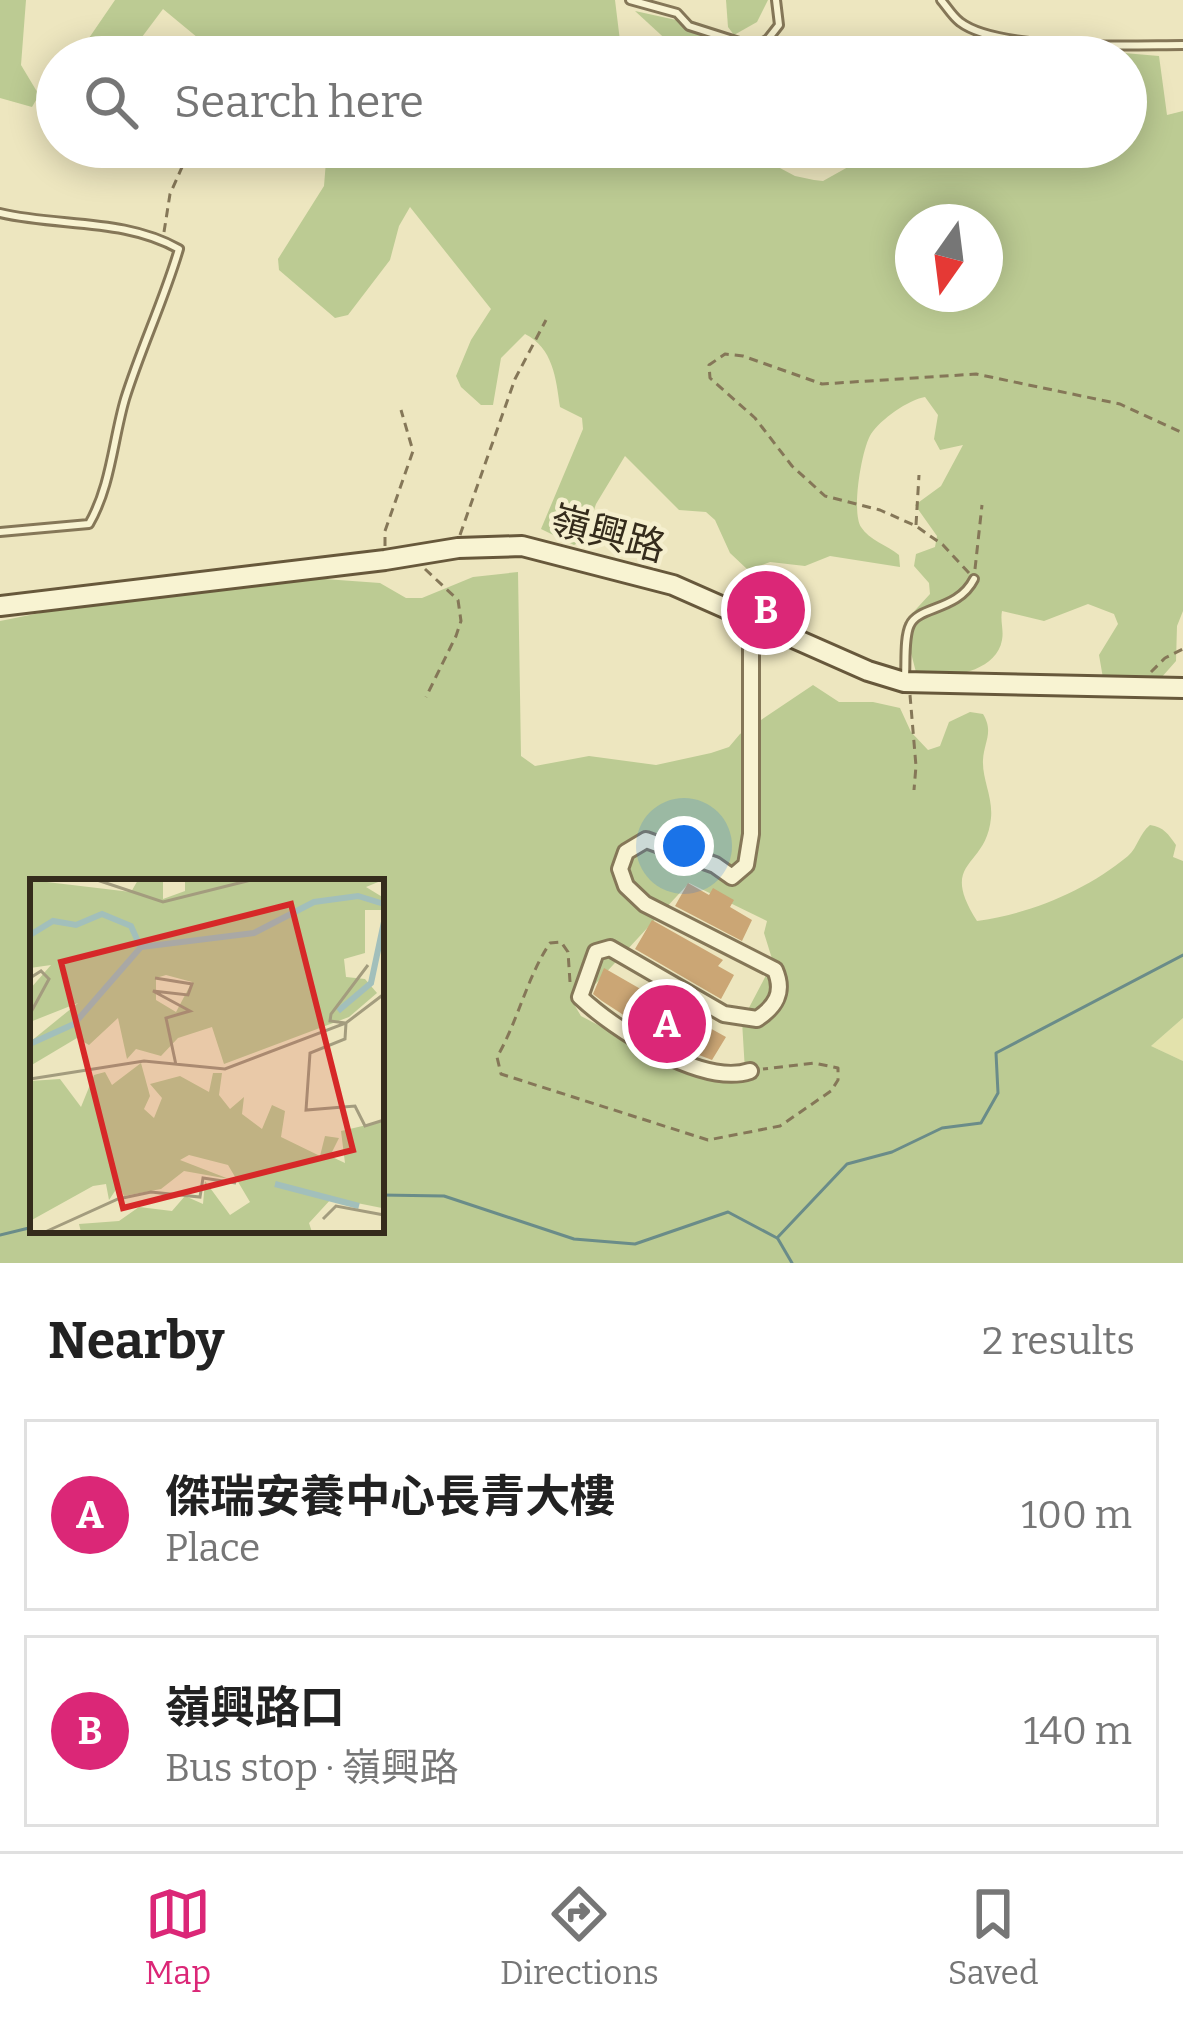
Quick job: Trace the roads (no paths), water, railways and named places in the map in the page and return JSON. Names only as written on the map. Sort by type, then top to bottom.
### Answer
[{"type":"main road","name":"嶺興路","points":[[0,606],[458,548],[523,546],[673,585],[868,671],[904,682],[1183,688]]},
{"type":"street","points":[[750,1071],[706,1073],[603,1019],[580,997],[596,952],[610,949],[724,1014],[757,1019],[772,1008],[779,993],[775,970],[645,904],[626,886],[620,869],[626,852],[646,840],[715,865],[732,877],[746,865],[751,834],[751,620]]},
{"type":"lane","points":[[630,0],[677,13],[689,26],[720,36]]},
{"type":"lane","points":[[770,36],[779,25],[776,0]]},
{"type":"lane","points":[[941,0],[959,22],[1007,36]]},
{"type":"lane","points":[[1147,45],[1183,45]]},
{"type":"lane","points":[[0,213],[34,221],[97,224],[162,240],[179,249],[136,362],[101,502],[89,524],[0,532]]},
{"type":"lane","points":[[904,682],[910,624],[966,596],[974,579]]},
{"type":"waterway","points":[[384,1195],[444,1196],[574,1239],[635,1244],[728,1212],[777,1238],[847,1164],[892,1152],[942,1128],[981,1123],[998,1093],[996,1053],[1183,955]]},
{"type":"waterway","points":[[0,1235],[30,1228]]},
{"type":"waterway","points":[[778,1239],[792,1263]]},
{"type":"place","name":"嶺興路口","points":[[766,610]]},
{"type":"place","name":"傑瑞安養中心長青大樓","points":[[667,1024]]}]
